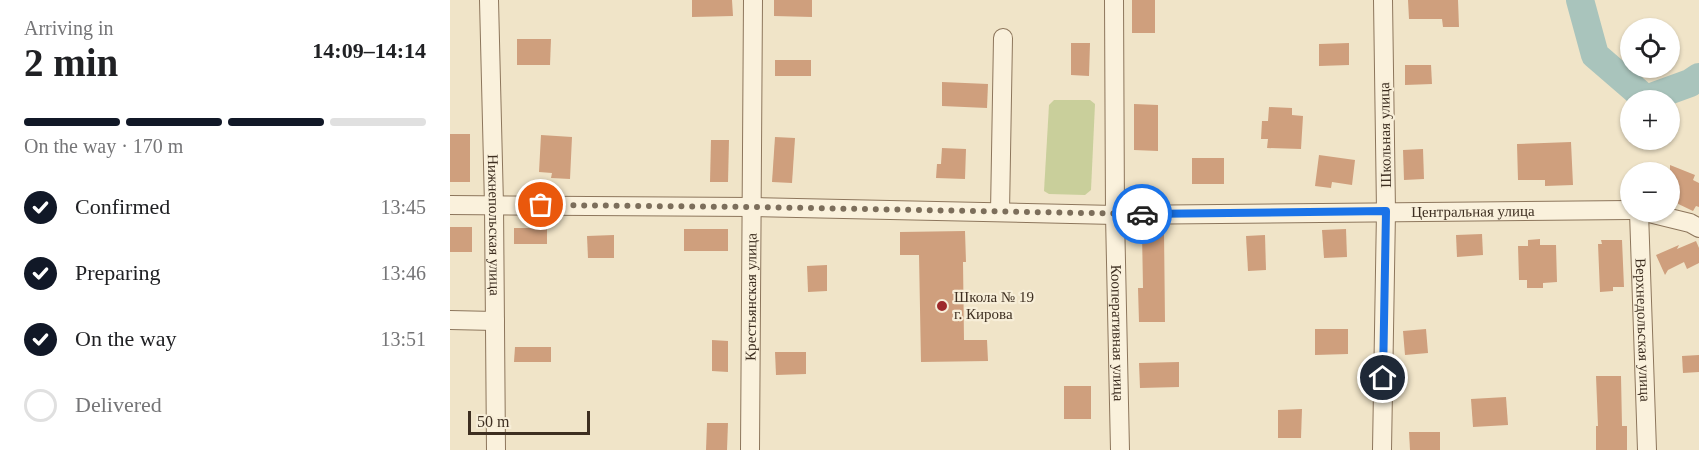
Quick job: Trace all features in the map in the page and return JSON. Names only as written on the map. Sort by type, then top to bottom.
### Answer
[{"type":"street","name":"Нижнепольская улица","points":[[489,0],[494,205],[496,450]]},
{"type":"street","name":"Крестьянская улица","points":[[750,450],[753,0]]},
{"type":"street","name":"Кооперативная улица","points":[[1114,0],[1115,215],[1120,450]]},
{"type":"street","name":"Школьная улица","points":[[1382,450],[1386,211],[1383,0]]},
{"type":"street","points":[[1000,212],[1003,38]]},
{"type":"street","name":"Центральная улица","points":[[450,205],[752,207],[1115,215],[1620,210]]},
{"type":"street","points":[[1680,221],[1699,228]]},
{"type":"street","name":"Верхнедольская улица","points":[[1639,222],[1647,450]]},
{"type":"street","points":[[450,321],[495,321]]},
{"type":"green space","points":[[1054,100],[1090,100],[1095,104],[1091,190],[1085,195],[1049,194],[1044,191],[1049,105]]},
{"type":"building","points":[[692,0],[732,0],[733,16],[692,17]]},
{"type":"building","points":[[774,0],[812,0],[812,17],[774,16]]},
{"type":"building","points":[[1132,0],[1155,0],[1155,33],[1132,33]]},
{"type":"building","points":[[1408,0],[1458,0],[1459,27],[1443,27],[1442,19],[1409,19]]},
{"type":"building","points":[[517,39],[551,39],[550,65],[517,65]]},
{"type":"building","points":[[1071,43],[1090,43],[1089,76],[1071,75]]},
{"type":"building","points":[[1349,43],[1349,65],[1319,66],[1319,44]]},
{"type":"building","points":[[775,60],[811,60],[811,76],[775,76]]},
{"type":"building","points":[[1405,65],[1431,65],[1432,84],[1405,85]]},
{"type":"building","points":[[942,82],[988,84],[987,108],[942,106]]},
{"type":"building","points":[[1134,104],[1158,105],[1158,151],[1134,150]]},
{"type":"building","points":[[1269,107],[1292,108],[1292,115],[1303,116],[1301,149],[1267,148],[1268,139],[1261,139],[1262,121],[1268,121]]},
{"type":"building","points":[[450,134],[470,134],[470,182],[450,182]]},
{"type":"building","points":[[541,135],[572,137],[570,179],[551,178],[552,173],[539,172]]},
{"type":"building","points":[[775,137],[795,138],[792,183],[772,182]]},
{"type":"building","points":[[711,140],[729,140],[728,182],[710,182]]},
{"type":"building","points":[[1571,142],[1573,185],[1545,186],[1545,180],[1518,180],[1517,144]]},
{"type":"building","points":[[942,148],[966,149],[965,179],[936,178],[937,164],[941,164]]},
{"type":"building","points":[[1423,149],[1424,179],[1404,180],[1403,150]]},
{"type":"building","points":[[1319,155],[1355,160],[1352,185],[1332,182],[1331,188],[1315,186]]},
{"type":"building","points":[[1192,158],[1224,158],[1224,184],[1192,184]]},
{"type":"building","points":[[1680,169],[1695,175],[1693,180],[1699,183],[1699,207],[1696,206],[1693,211],[1680,205]]},
{"type":"building","points":[[450,227],[472,227],[472,252],[450,252]]},
{"type":"building","points":[[514,228],[547,228],[547,244],[514,244]]},
{"type":"building","points":[[684,229],[728,229],[728,251],[684,251]]},
{"type":"building","points":[[1346,229],[1347,257],[1324,258],[1322,230]]},
{"type":"building","name":"Школа № 19 г. Кирова","points":[[965,231],[964,340],[987,340],[988,361],[921,362],[919,255],[900,255],[900,232]]},
{"type":"building","points":[[1164,231],[1165,322],[1139,322],[1138,288],[1143,288],[1142,232]]},
{"type":"building","points":[[1482,234],[1483,255],[1457,257],[1456,235]]},
{"type":"building","points":[[614,235],[614,258],[588,258],[587,236]]},
{"type":"building","points":[[1265,235],[1266,270],[1248,271],[1246,236]]},
{"type":"building","points":[[1540,239],[1540,245],[1556,245],[1557,282],[1543,283],[1543,288],[1527,288],[1527,280],[1519,280],[1518,246],[1528,246],[1528,240]]},
{"type":"building","points":[[1601,240],[1622,240],[1624,287],[1613,287],[1613,291],[1600,292],[1598,244],[1602,244]]},
{"type":"building","points":[[1696,241],[1699,248],[1699,263],[1687,269],[1684,262],[1668,270],[1665,275],[1656,255],[1679,245],[1677,249]]},
{"type":"building","points":[[827,265],[827,291],[808,292],[807,266]]},
{"type":"building","points":[[1315,329],[1348,329],[1348,354],[1315,355]]},
{"type":"building","points":[[1426,329],[1428,353],[1405,355],[1403,331]]},
{"type":"building","points":[[712,340],[728,341],[728,372],[712,371]]},
{"type":"building","points":[[515,347],[551,347],[551,362],[514,362]]},
{"type":"building","points":[[775,352],[806,352],[806,374],[776,375]]},
{"type":"building","points":[[1699,355],[1699,372],[1683,373],[1682,356]]},
{"type":"building","points":[[1179,362],[1179,387],[1140,388],[1139,363]]},
{"type":"building","points":[[1596,376],[1621,376],[1622,426],[1627,426],[1627,450],[1596,450],[1596,426],[1598,426]]},
{"type":"building","points":[[1064,386],[1091,386],[1091,419],[1064,419]]},
{"type":"building","points":[[1506,397],[1508,425],[1473,427],[1471,399]]},
{"type":"building","points":[[1302,409],[1301,438],[1278,438],[1278,410]]},
{"type":"building","points":[[707,423],[728,423],[727,450],[706,450]]},
{"type":"building","points":[[1409,432],[1440,432],[1440,450],[1410,450]]},
{"type":"waterway","points":[[1580,0],[1595,55],[1646,99],[1690,83],[1699,77]]},
{"type":"way so far","points":[[541,205],[1142,214]]},
{"type":"place","name":"Школа № 19 г. Кирова","points":[[942,306]]},
{"type":"route","points":[[1142,214],[1386,211],[1383,378]]}]
